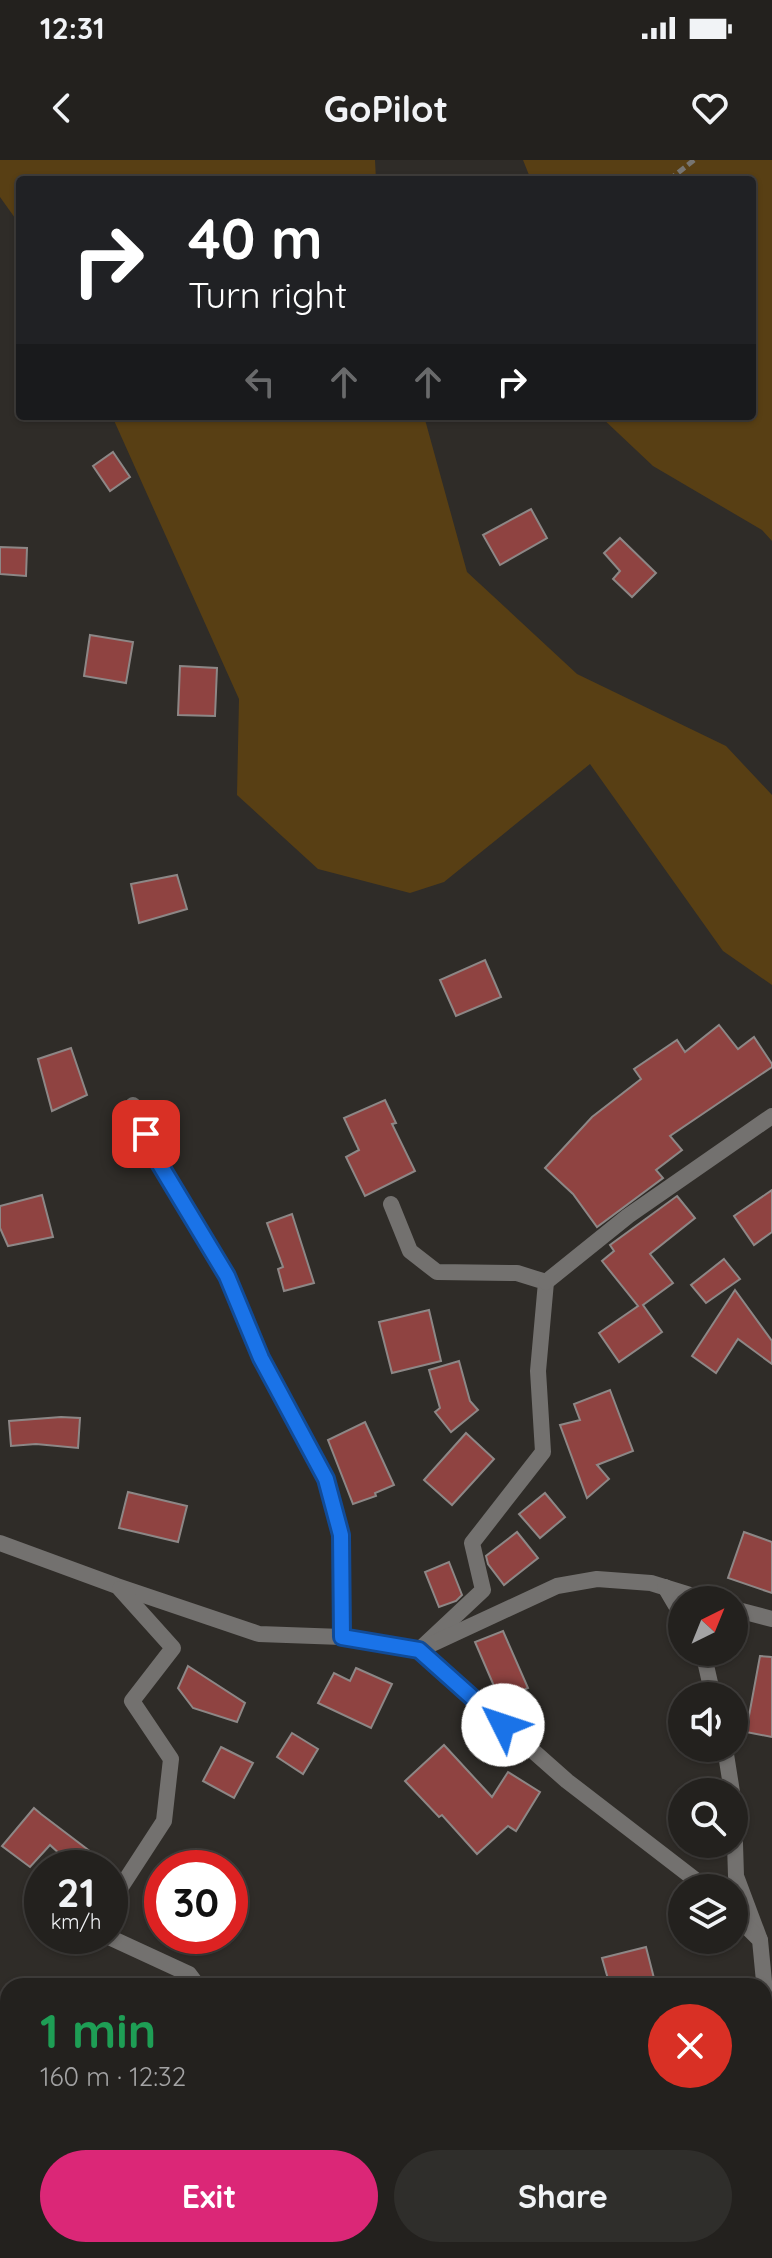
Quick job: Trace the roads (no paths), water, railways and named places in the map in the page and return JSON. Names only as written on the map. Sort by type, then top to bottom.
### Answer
[{"type":"street","points":[[133,1105],[159,1163],[227,1276],[261,1358],[326,1479],[341,1535],[342,1637]]},
{"type":"street","points":[[419,1650],[483,1590],[472,1543],[543,1452],[538,1371],[546,1282],[628,1216],[772,1116]]},
{"type":"street","points":[[391,1204],[410,1251],[437,1272],[517,1273],[546,1282]]},
{"type":"street","points":[[0,1543],[259,1634],[342,1637],[419,1650],[567,1781],[688,1874]]},
{"type":"street","points":[[419,1650],[557,1586],[597,1579],[651,1583],[668,1588]]},
{"type":"street","points":[[117,1586],[173,1648],[132,1701],[171,1759],[164,1821],[128,1876]]},
{"type":"street","points":[[665,1587],[668,1592]]},
{"type":"street","points":[[748,1613],[772,1619]]},
{"type":"street","points":[[735,1858],[736,1876],[760,1940],[764,1978]]},
{"type":"street","points":[[748,1928],[760,1940]]},
{"type":"street","points":[[128,1946],[192,1978]]}]
